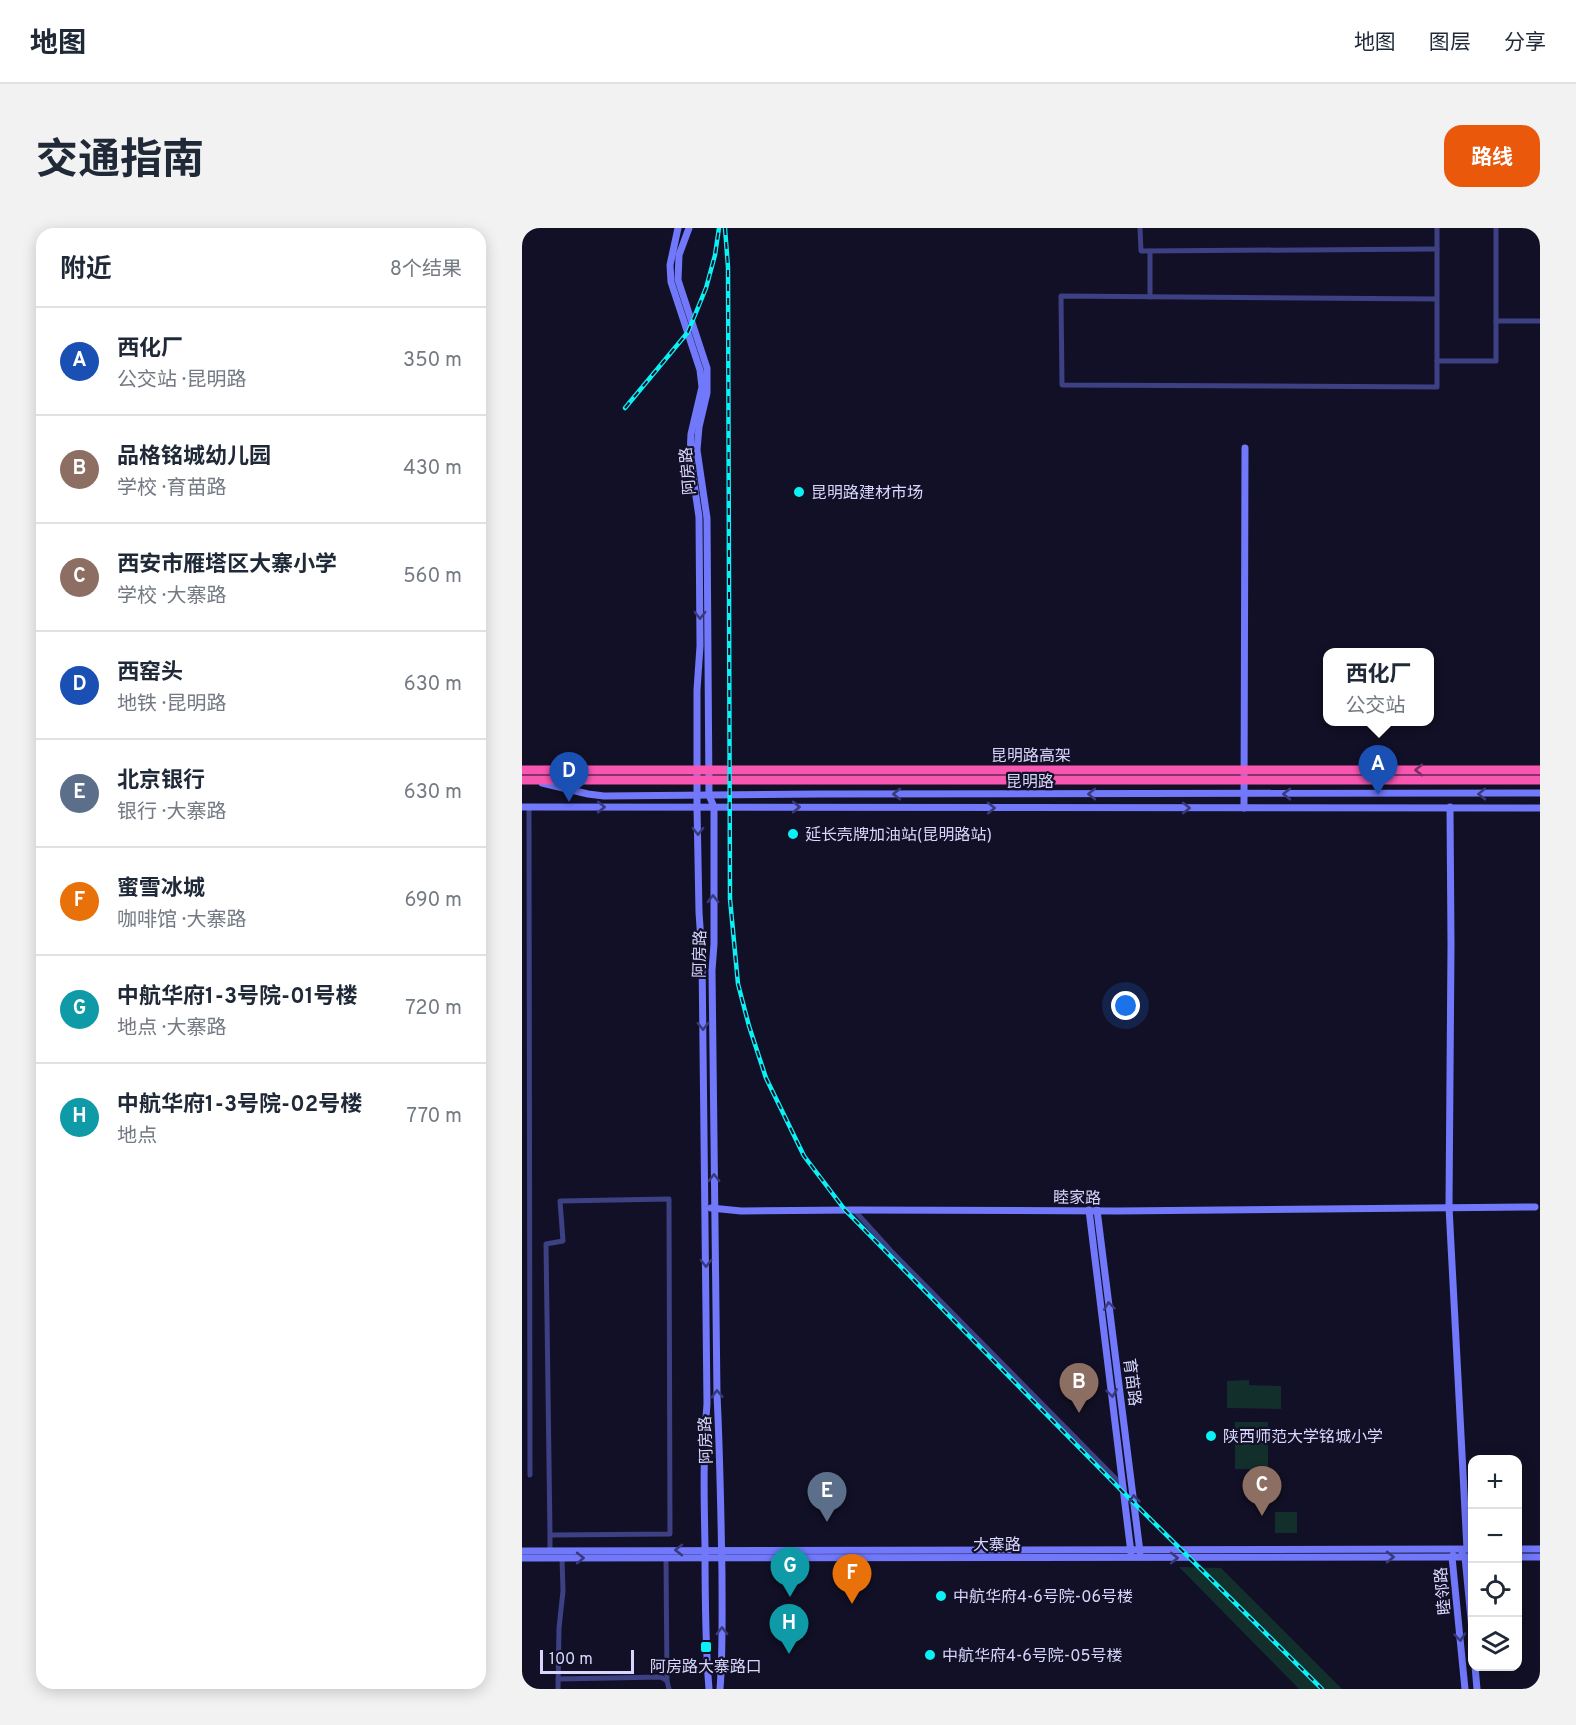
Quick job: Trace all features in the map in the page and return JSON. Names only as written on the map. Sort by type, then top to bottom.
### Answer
[{"type":"highway","name":"昆明路高架","points":[[522,770],[1540,777]]},
{"type":"highway","name":"昆明路高架","points":[[522,781],[1540,777]]},
{"type":"main road","name":"阿房路","points":[[678,228],[670,265],[671,282],[700,370],[702,387],[691,434],[690,456],[699,517],[700,646],[697,690],[697,808],[702,957],[707,1404],[704,1484],[706,1647],[709,1689]]},
{"type":"main road","name":"阿房路","points":[[689,228],[679,255],[678,280],[707,368],[708,384],[699,427],[697,450],[707,518],[709,795],[714,807],[712,981],[721,1553],[722,1666],[720,1689]]},
{"type":"main road","points":[[1244,808],[1245,448]]},
{"type":"main road","points":[[522,775],[541,783]]},
{"type":"main road","name":"昆明路","points":[[522,781],[588,794],[1540,794]]},
{"type":"main road","name":"昆明路","points":[[525,807],[1540,808]]},
{"type":"main road","points":[[1449,807],[1451,957],[1449,1207],[1468,1516]]},
{"type":"main road","points":[[698,865],[713,865]]},
{"type":"main road","name":"睦家路","points":[[705,1208],[741,1211],[1118,1211],[1534,1207]]},
{"type":"main road","name":"育苗路","points":[[1089,1210],[1131,1554]]},
{"type":"main road","name":"育苗路","points":[[1097,1210],[1141,1554]]},
{"type":"main road","points":[[704,1484],[720,1484]]},
{"type":"main road","name":"睦邻路","points":[[1464,1689],[1452,1557],[1457,1549],[1468,1556]]},
{"type":"main road","name":"大寨路","points":[[1141,1554],[1468,1549]]},
{"type":"main road","points":[[1522,1549],[1540,1549]]},
{"type":"main road","name":"大寨路","points":[[522,1551],[705,1554]]},
{"type":"main road","name":"大寨路","points":[[522,1558],[666,1558],[721,1553],[1468,1557]]},
{"type":"main road","points":[[1522,1557],[1540,1557]]},
{"type":"main road","name":"睦邻路","points":[[1469,1563],[1472,1617]]},
{"type":"main road","points":[[1475,1671],[1477,1689]]},
{"type":"street","points":[[1140,228],[1141,251],[1437,249]]},
{"type":"street","points":[[1437,228],[1437,249],[1437,299],[1437,387],[1062,385],[1061,296],[1437,299]]},
{"type":"street","points":[[1437,361],[1496,362],[1496,228]]},
{"type":"street","points":[[1150,251],[1150,297]]},
{"type":"street","points":[[1496,321],[1540,321]]},
{"type":"street","points":[[525,807],[530,1475]]},
{"type":"street","points":[[550,1535],[670,1534],[669,1199],[560,1201],[563,1241],[546,1244],[550,1550]]},
{"type":"street","points":[[854,1210],[891,1251],[1123,1486]]},
{"type":"street","points":[[558,1689],[559,1628],[563,1592],[562,1558]]},
{"type":"street","points":[[666,1558],[667,1681],[669,1689]]},
{"type":"street","points":[[558,1679],[661,1677],[667,1681]]},
{"type":"green space","points":[[1249,1380],[1249,1385],[1281,1386],[1281,1409],[1227,1408],[1227,1381]]},
{"type":"green space","points":[[1235,1422],[1268,1422],[1268,1469],[1235,1469]]},
{"type":"green space","points":[[1275,1512],[1297,1512],[1297,1533],[1275,1533]]},
{"type":"green space","points":[[1179,1567],[1221,1568],[1342,1689],[1299,1689]]},
{"type":"railway","points":[[625,408],[688,332],[706,288],[715,255],[719,228]]},
{"type":"railway","points":[[725,228],[728,267],[730,899],[738,984],[766,1078],[804,1156],[845,1210],[1124,1493],[1322,1689]]},
{"type":"place","name":"昆明路建材市场","points":[[799,492]]},
{"type":"place","name":"西化厂","points":[[1378,795]]},
{"type":"place","name":"西窑头","points":[[569,802]]},
{"type":"place","name":"延长壳牌加油站(昆明路站)","points":[[793,834]]},
{"type":"place","name":"品格铭城幼儿园","points":[[1079,1413]]},
{"type":"place","name":"陕西师范大学铭城小学","points":[[1211,1436]]},
{"type":"place","name":"西安市雁塔区大寨小学","points":[[1262,1516]]},
{"type":"place","name":"北京银行","points":[[827,1522]]},
{"type":"place","name":"中航华府4-6号院-06号楼","points":[[941,1596]]},
{"type":"place","name":"中航华府1-3号院-01号楼","points":[[790,1597]]},
{"type":"place","name":"蜜雪冰城","points":[[852,1604]]},
{"type":"place","name":"阿房路大寨路口","points":[[706,1647]]},
{"type":"place","name":"中航华府1-3号院-02号楼","points":[[789,1654]]},
{"type":"place","name":"中航华府4-6号院-05号楼","points":[[930,1655]]}]
